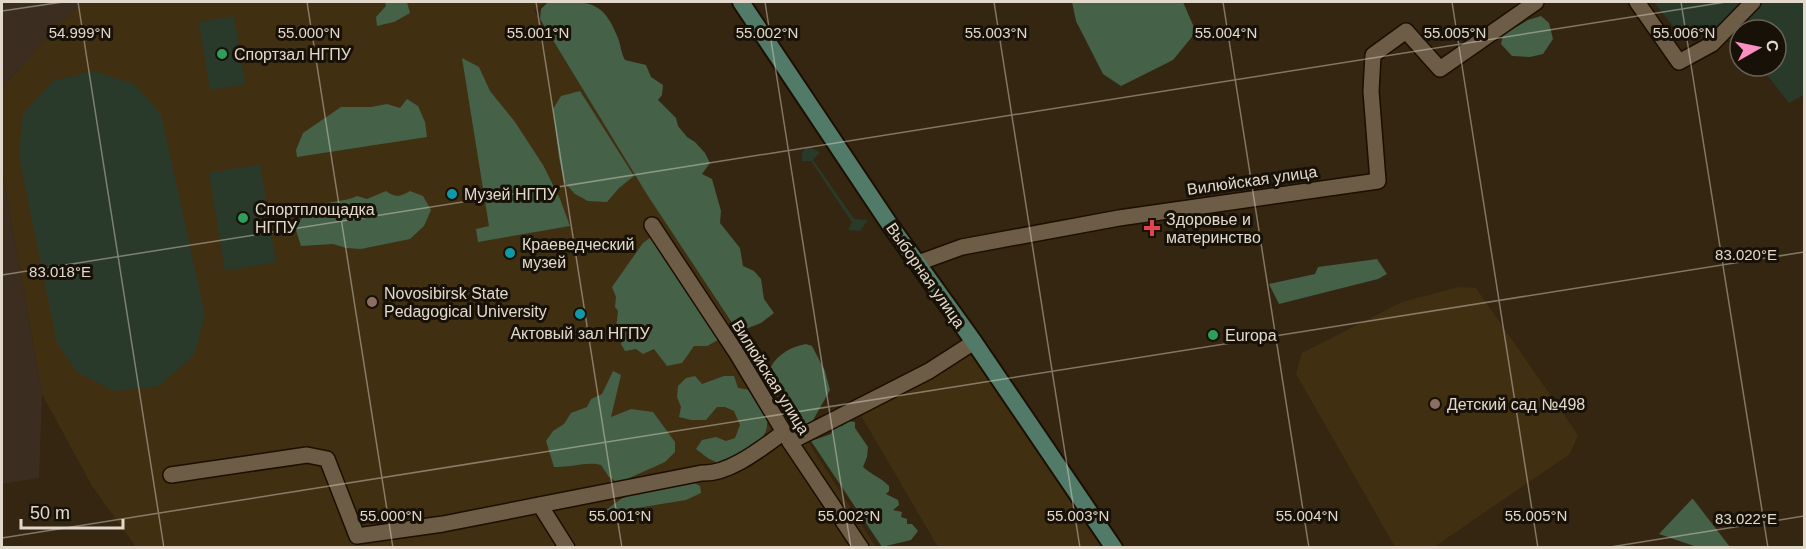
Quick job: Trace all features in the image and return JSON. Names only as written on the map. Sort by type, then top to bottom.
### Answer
[{"type":"main road","name":"Выборная улица","points":[[741,2],[1114,548]]},
{"type":"street","name":"Вилюйская улица","points":[[918,263],[962,247],[1119,218],[1378,181],[1371,91],[1373,55],[1406,31],[1440,69],[1536,2]]},
{"type":"street","points":[[1637,2],[1679,62],[1712,44],[1754,2]]},
{"type":"street","name":"Вилюйская улица","points":[[652,225],[736,352],[787,437],[861,548]]},
{"type":"street","points":[[171,476],[308,455],[327,459],[357,536],[443,524],[702,473],[720,472],[765,446],[929,371],[974,342]]},
{"type":"street","points":[[540,505],[567,548]]},
{"type":"shaded area","points":[[2,2],[81,2],[2,87]]},
{"type":"shaded area","name":"Novosibirsk State Pedagogical University","points":[[81,2],[545,2],[534,10],[658,210],[876,547],[136,547],[92,486],[42,394],[2,169],[2,87]]},
{"type":"shaded area","points":[[2,169],[42,394],[39,478],[2,484]]},
{"type":"shaded area","name":"Детский сад №498","points":[[1459,287],[1476,288],[1578,435],[1570,454],[1434,547],[1395,547],[1296,374],[1302,353],[1402,302]]},
{"type":"shaded area","points":[[974,342],[1113,547],[938,547],[856,407]]},
{"type":"green space","points":[[385,2],[407,2],[410,13],[394,22],[377,26],[376,17],[386,6]]},
{"type":"green space","points":[[548,2],[585,3],[600,10],[607,16],[618,38],[625,60],[646,65],[651,77],[663,85],[662,95],[658,100],[676,118],[678,126],[687,137],[705,153],[710,163],[702,174],[712,179],[721,211],[720,223],[740,248],[743,266],[754,271],[761,279],[764,299],[774,313],[761,323],[738,332],[648,196],[540,19],[541,9]]},
{"type":"green space","points":[[1072,2],[1183,2],[1196,32],[1173,60],[1121,86],[1103,74],[1076,21]]},
{"type":"green space","points":[[1654,2],[1804,2],[1804,95],[1789,103],[1769,78],[1788,78],[1788,18],[1728,18],[1728,39],[1673,26]]},
{"type":"green space","name":"Спортзал НГПУ","points":[[234,16],[245,84],[210,90],[199,22]]},
{"type":"green space","points":[[1541,16],[1549,23],[1553,39],[1543,54],[1530,57],[1512,56],[1501,44],[1503,35],[1528,20]]},
{"type":"green space","points":[[462,58],[479,67],[490,91],[515,122],[543,165],[570,226],[478,242],[476,229],[489,226]]},
{"type":"green space","points":[[93,71],[134,84],[161,114],[205,315],[194,355],[159,386],[115,391],[78,373],[57,343],[19,155],[23,113],[53,81]]},
{"type":"green space","points":[[580,91],[634,176],[607,202],[588,201],[575,194],[564,182],[553,109],[561,96]]},
{"type":"green space","points":[[407,99],[418,106],[425,122],[427,137],[297,157],[296,150],[303,133],[341,107],[371,107],[387,104],[400,108]]},
{"type":"green space","points":[[806,148],[820,152],[813,160],[854,219],[868,220],[860,231],[848,230],[852,222],[811,161],[802,161],[802,153]]},
{"type":"green space","name":"Спортплощадка НГПУ","points":[[260,164],[276,262],[225,271],[209,173]]},
{"type":"green space","points":[[386,191],[395,196],[410,191],[423,196],[431,210],[424,226],[410,239],[361,249],[333,244],[301,246],[295,227],[311,209],[322,204],[357,196],[367,199]]},
{"type":"green space","points":[[654,235],[727,345],[718,340],[707,346],[694,346],[682,363],[667,366],[654,349],[643,354],[636,349],[625,351],[621,344],[624,337],[616,328],[618,311],[615,307],[616,297],[612,287],[643,243]]},
{"type":"green space","points":[[1377,259],[1387,274],[1378,279],[1279,304],[1269,284],[1315,274],[1318,267]]},
{"type":"green space","points":[[806,344],[812,346],[825,371],[830,390],[812,422],[802,427],[768,374],[770,368],[782,354]]},
{"type":"green space","points":[[613,371],[621,375],[611,417],[631,409],[653,412],[675,442],[675,452],[665,462],[618,483],[609,477],[601,465],[554,467],[546,441],[553,431],[564,424],[571,413],[587,407],[591,399],[602,394]]},
{"type":"green space","points":[[695,376],[702,384],[724,376],[734,376],[738,388],[751,390],[753,397],[762,401],[767,425],[766,432],[757,444],[734,459],[721,463],[713,461],[696,449],[702,440],[716,437],[726,441],[735,438],[740,425],[734,411],[725,407],[717,407],[706,420],[679,417],[681,407],[677,397],[678,386],[686,378]]},
{"type":"green space","points":[[848,421],[855,422],[855,428],[868,447],[863,467],[889,486],[886,494],[898,500],[899,505],[893,510],[902,512],[901,517],[907,519],[907,524],[912,524],[918,531],[911,540],[882,547],[811,441],[831,434],[834,427],[842,426]]},
{"type":"green space","points":[[693,482],[700,486],[701,493],[686,500],[613,512],[606,510],[621,499],[639,491],[666,484],[675,487]]},
{"type":"green space","points":[[1692,499],[1730,547],[1697,547],[1659,534]]},
{"type":"place","name":"Спортзал НГПУ","points":[[222,54]]},
{"type":"place","name":"Музей НГПУ","points":[[452,194]]},
{"type":"place","name":"Спортплощадка НГПУ","points":[[243,218]]},
{"type":"place","name":"Здоровье и материнство","points":[[1152,228]]},
{"type":"place","name":"Краеведческий музей","points":[[510,253]]},
{"type":"place","name":"Novosibirsk State Pedagogical University","points":[[372,302]]},
{"type":"place","name":"Актовый зал НГПУ","points":[[580,314]]},
{"type":"place","name":"Europa","points":[[1213,335]]},
{"type":"place","name":"Детский сад №498","points":[[1435,404]]}]
